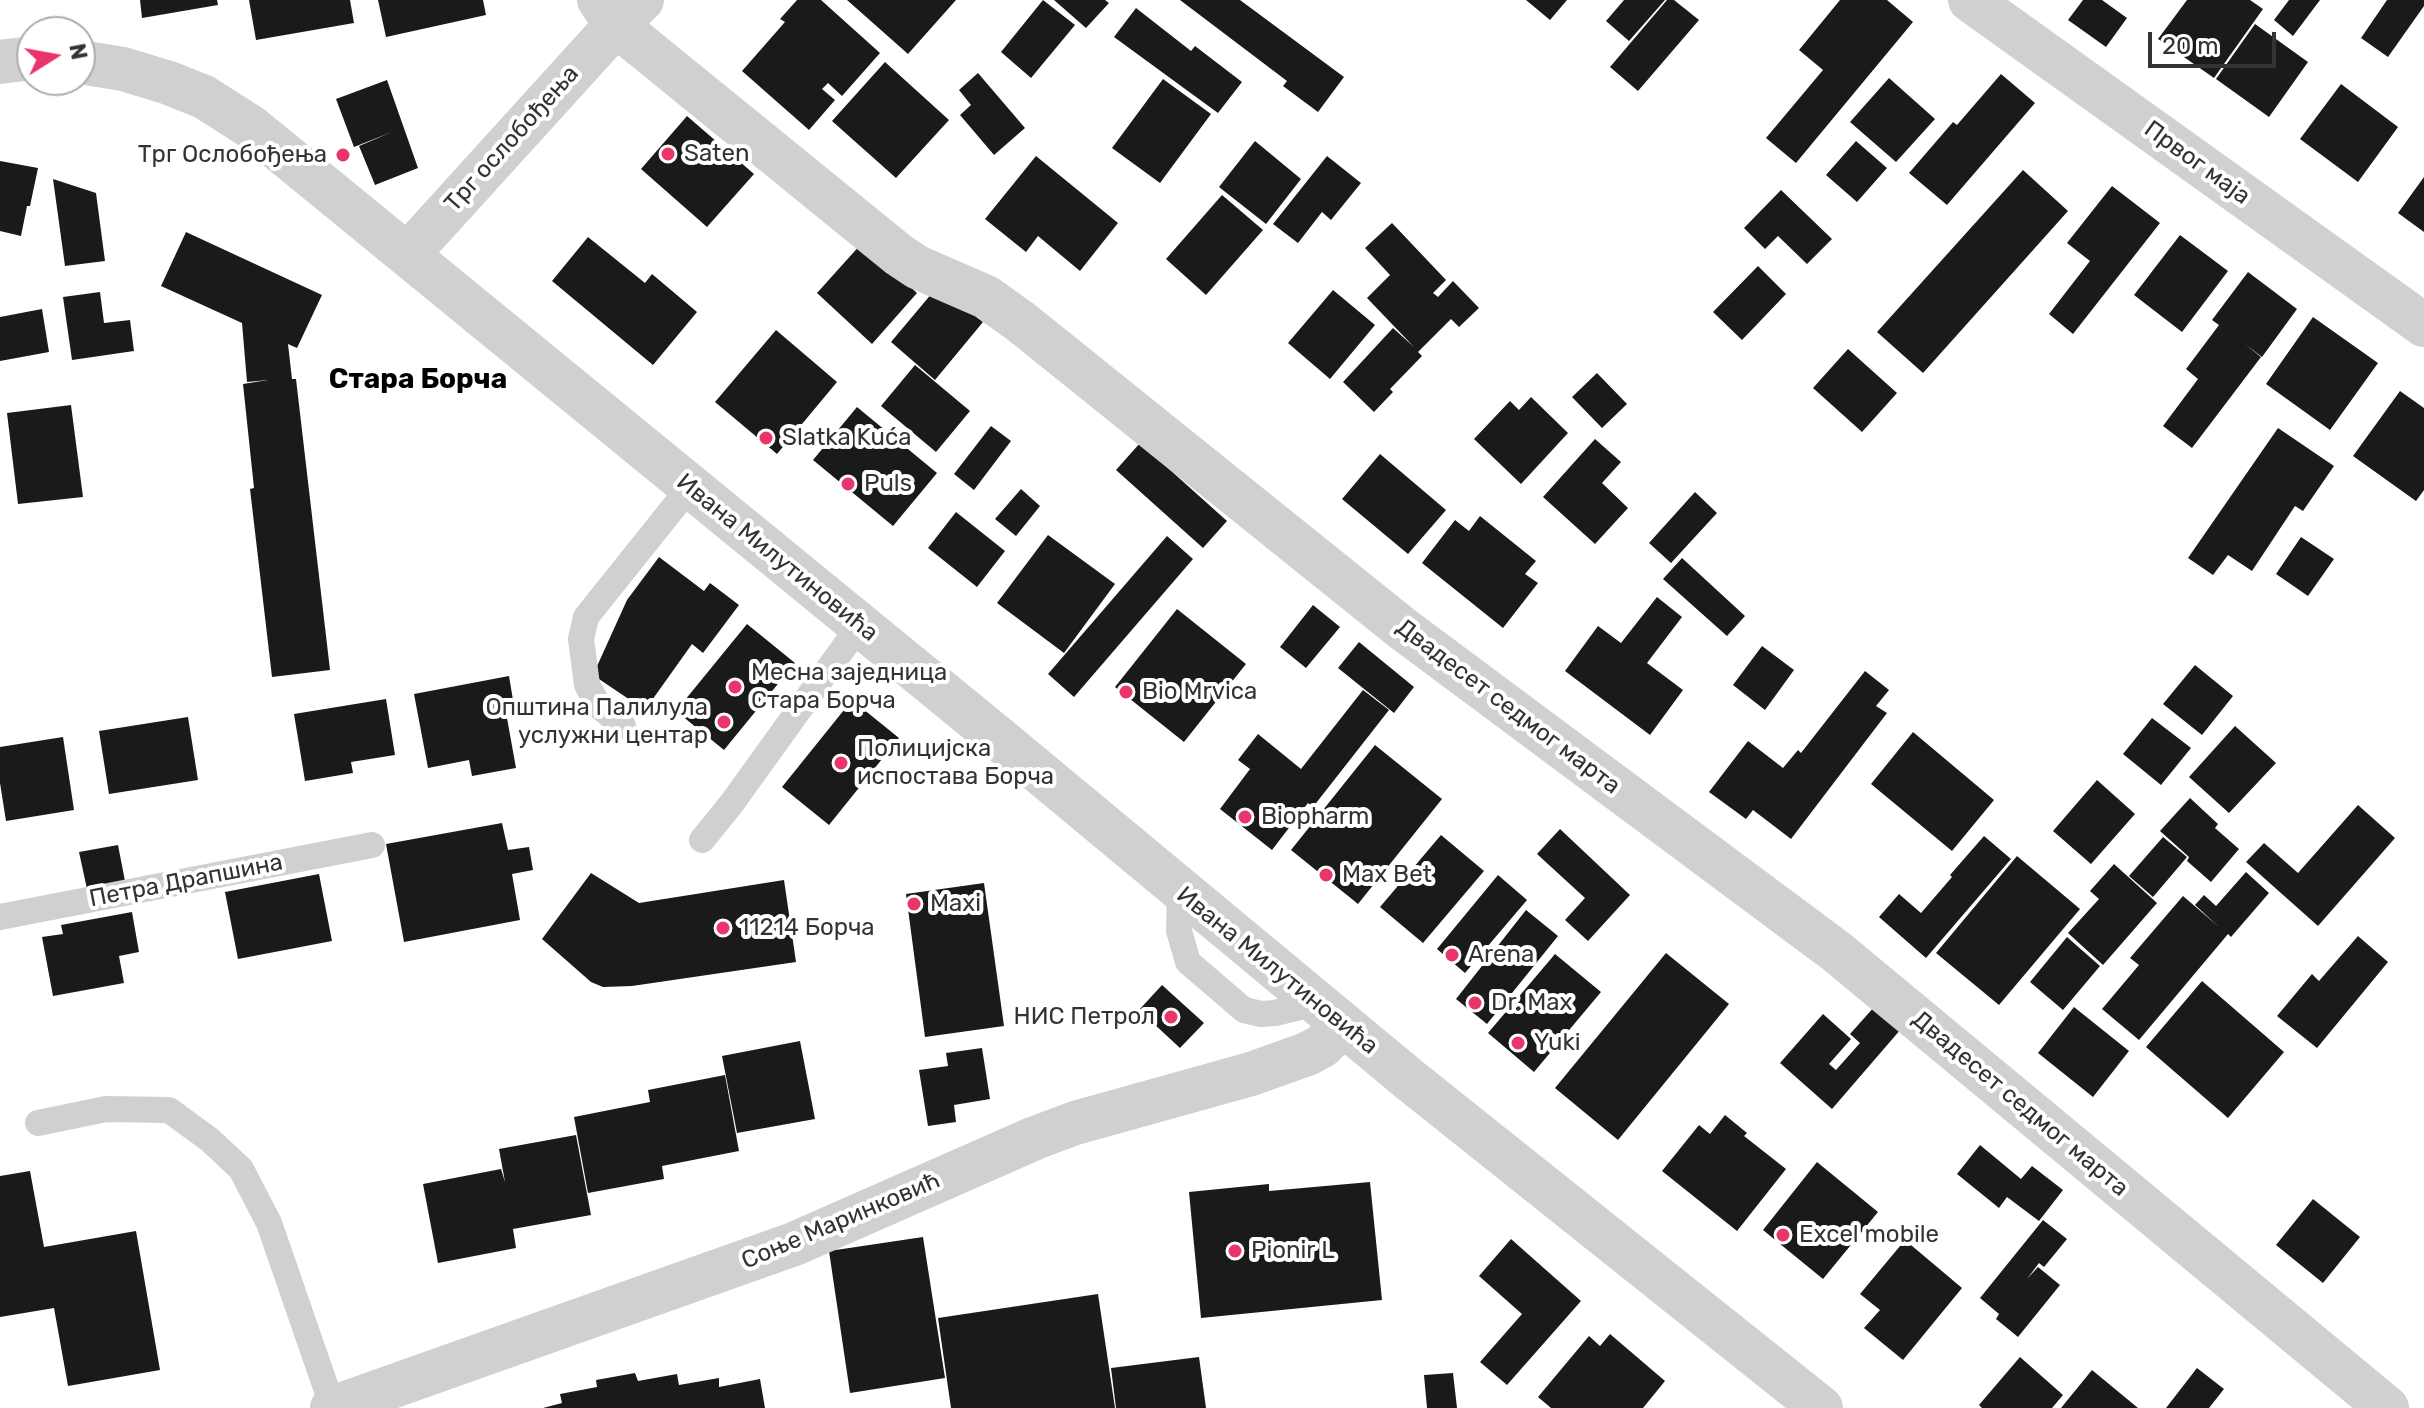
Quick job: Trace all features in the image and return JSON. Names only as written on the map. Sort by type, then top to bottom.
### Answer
[{"type":"street","name":"Првог маја","points":[[1970,0],[2424,325]]},
{"type":"street","name":"Трг ослобођења","points":[[408,254],[619,8]]},
{"type":"street","name":"Двадесет седмог марта","points":[[619,8],[899,255],[917,267],[986,297],[1021,322],[1403,629],[1837,952],[2387,1408]]},
{"type":"street","name":"Ивана Милутиновића","points":[[96,65],[123,69],[204,97],[261,135],[1329,1014],[1821,1408]]},
{"type":"street","name":"Соње Маринковић","points":[[333,1408],[794,1244],[1075,1123],[1288,1061],[1322,1046],[1329,1014]]},
{"type":"lane","points":[[623,726],[599,706],[587,685],[581,639],[586,617],[690,487]]},
{"type":"lane","points":[[702,840],[860,625]]},
{"type":"lane","name":"Петра Драпшина","points":[[0,917],[372,845]]},
{"type":"lane","points":[[38,1123],[106,1109],[169,1110],[210,1140],[241,1169],[269,1223],[333,1408]]},
{"type":"building","points":[[140,0],[217,0],[218,5],[142,18]]},
{"type":"building","points":[[249,0],[350,0],[354,23],[256,40]]},
{"type":"building","points":[[378,0],[483,0],[486,15],[386,37]]},
{"type":"building","points":[[797,0],[821,0],[880,53],[842,96],[828,83],[822,89],[835,100],[809,130],[742,71],[785,22],[780,19]]},
{"type":"building","points":[[847,0],[956,0],[908,54]]},
{"type":"building","points":[[1043,0],[1075,25],[1031,78],[1001,52]]},
{"type":"building","points":[[1054,0],[1105,0],[1109,3],[1086,28]]},
{"type":"building","points":[[1180,0],[1240,0],[1344,77],[1318,112],[1283,86],[1287,81]]},
{"type":"building","points":[[1526,0],[1567,0],[1550,20]]},
{"type":"building","points":[[1624,0],[1665,0],[1629,41],[1606,21]]},
{"type":"building","points":[[1667,0],[1674,0],[1699,20],[1638,91],[1610,67]]},
{"type":"building","points":[[1840,0],[1887,0],[1913,22],[1796,163],[1766,138],[1823,70],[1799,50]]},
{"type":"building","points":[[2083,0],[2102,0],[2127,18],[2106,47],[2068,20]]},
{"type":"building","points":[[2187,0],[2250,0],[2263,9],[2214,78],[2158,39]]},
{"type":"building","points":[[2289,0],[2320,0],[2293,36],[2274,20]]},
{"type":"building","points":[[2387,0],[2424,0],[2424,6],[2388,57],[2361,38]]},
{"type":"building","points":[[1136,8],[1191,51],[1195,46],[1242,82],[1218,113],[1114,37]]},
{"type":"building","points":[[2255,24],[2308,62],[2269,117],[2216,79]]},
{"type":"building","points":[[885,62],[949,120],[896,178],[832,121]]},
{"type":"building","points":[[978,73],[1025,128],[994,155],[960,115],[971,105],[959,90]]},
{"type":"building","points":[[2001,74],[2035,103],[1947,205],[1909,173],[1953,122],[1957,125]]},
{"type":"building","points":[[1889,78],[1935,119],[1896,162],[1850,122]]},
{"type":"building","points":[[1163,79],[1211,114],[1160,183],[1112,148]]},
{"type":"building","points":[[387,80],[418,168],[375,185],[359,146],[392,132],[354,147],[336,99]]},
{"type":"building","points":[[2341,84],[2398,127],[2358,182],[2300,139]]},
{"type":"building","points":[[687,116],[754,174],[707,227],[641,169]]},
{"type":"building","points":[[1255,141],[1301,179],[1266,224],[1219,187]]},
{"type":"building","points":[[1856,141],[1887,168],[1857,202],[1826,175]]},
{"type":"building","points":[[1036,156],[1118,223],[1080,271],[1038,236],[1026,252],[985,219]]},
{"type":"building","points":[[1327,156],[1361,183],[1331,220],[1322,212],[1298,243],[1273,224]]},
{"type":"building","points":[[0,161],[38,168],[21,236],[0,231]]},
{"type":"building","points":[[2023,170],[2068,211],[1923,373],[1877,332]]},
{"type":"building","points":[[2424,177],[2424,232],[2398,213]]},
{"type":"building","points":[[53,179],[96,193],[105,261],[65,266]]},
{"type":"building","points":[[2112,186],[2160,223],[2073,334],[2049,314],[2090,261],[2067,243]]},
{"type":"building","points":[[1781,190],[1832,239],[1807,264],[1778,236],[1765,249],[1744,228]]},
{"type":"building","points":[[1222,195],[1263,230],[1206,295],[1166,259]]},
{"type":"building","points":[[1392,223],[1446,280],[1433,293],[1438,297],[1453,281],[1479,308],[1459,327],[1451,319],[1418,352],[1422,356],[1390,389],[1393,392],[1374,412],[1343,382],[1393,328],[1414,347],[1367,298],[1390,275],[1365,248]]},
{"type":"building","points":[[186,232],[322,295],[297,348],[288,344],[292,379],[296,379],[330,670],[272,677],[250,489],[254,488],[243,384],[268,380],[247,382],[242,323],[161,286]]},
{"type":"building","points":[[2180,235],[2228,271],[2182,332],[2134,295]]},
{"type":"building","points":[[588,237],[645,283],[652,274],[697,312],[653,365],[552,281]]},
{"type":"building","points":[[862,243],[917,293],[872,344],[817,293]]},
{"type":"building","points":[[1758,266],[1786,294],[1742,340],[1713,312]]},
{"type":"building","points":[[2248,272],[2297,309],[2262,357],[2245,344],[2261,357],[2192,448],[2163,426],[2198,379],[2186,369],[2219,325],[2212,320]]},
{"type":"building","points":[[938,286],[983,322],[935,380],[891,342]]},
{"type":"building","points":[[1333,290],[1375,325],[1330,379],[1288,343]]},
{"type":"building","points":[[100,292],[104,323],[130,320],[134,351],[72,360],[63,297]]},
{"type":"building","points":[[42,309],[49,352],[0,361],[0,317]]},
{"type":"building","points":[[2313,317],[2378,363],[2330,430],[2266,384]]},
{"type":"building","points":[[776,330],[837,382],[777,454],[715,402]]},
{"type":"building","points":[[1848,349],[1897,393],[1862,432],[1813,388]]},
{"type":"building","points":[[915,365],[970,411],[936,452],[881,406]]},
{"type":"building","points":[[1597,373],[1627,404],[1602,428],[1572,397]]},
{"type":"building","points":[[2400,391],[2424,408],[2424,490],[2416,501],[2353,456]]},
{"type":"building","points":[[1531,397],[1568,433],[1521,484],[1474,439],[1510,401],[1519,410]]},
{"type":"building","points":[[71,405],[83,497],[18,504],[7,413]]},
{"type":"building","points":[[857,407],[937,473],[893,526],[813,460]]},
{"type":"building","points":[[991,426],[1011,441],[974,490],[954,474]]},
{"type":"building","points":[[2278,428],[2334,466],[2303,511],[2295,506],[2252,571],[2228,555],[2213,575],[2188,558]]},
{"type":"building","points":[[1595,439],[1621,462],[1602,483],[1628,508],[1595,544],[1543,497]]},
{"type":"building","points":[[1140,443],[1227,521],[1203,548],[1116,470]]},
{"type":"building","points":[[1380,454],[1446,510],[1408,554],[1342,499]]},
{"type":"building","points":[[1021,489],[1040,506],[1016,536],[995,519]]},
{"type":"building","points":[[1695,492],[1717,513],[1671,563],[1649,543]]},
{"type":"building","points":[[956,512],[1005,551],[977,587],[928,548]]},
{"type":"building","points":[[1480,516],[1536,561],[1525,574],[1538,583],[1503,628],[1422,563],[1455,520],[1469,531]]},
{"type":"building","points":[[1048,535],[1115,584],[1064,653],[997,603]]},
{"type":"building","points":[[1167,536],[1193,559],[1074,697],[1048,674]]},
{"type":"building","points":[[2301,537],[2334,559],[2308,596],[2276,574]]},
{"type":"building","points":[[659,557],[704,591],[710,583],[739,605],[703,653],[692,644],[645,710],[593,675],[627,600]]},
{"type":"building","points":[[1682,558],[1745,616],[1727,636],[1663,579]]},
{"type":"building","points":[[1657,597],[1682,617],[1647,663],[1683,690],[1650,735],[1565,671],[1598,626],[1621,643]]},
{"type":"building","points":[[1313,605],[1340,627],[1306,668],[1280,647]]},
{"type":"building","points":[[1177,609],[1246,664],[1184,742],[1115,687]]},
{"type":"building","name":"Месна заједница Стара Борча","points":[[747,624],[795,663],[724,750],[676,711]]},
{"type":"building","points":[[1359,642],[1414,687],[1394,713],[1338,668]]},
{"type":"building","points":[[1762,646],[1794,670],[1765,710],[1733,685]]},
{"type":"building","points":[[2195,665],[2233,696],[2202,735],[2163,704]]},
{"type":"building","points":[[1865,671],[1889,690],[1876,706],[1887,713],[1791,839],[1753,810],[1746,819],[1709,792],[1748,741],[1783,768],[1798,750],[1801,753]]},
{"type":"building","points":[[509,676],[514,706],[505,707],[516,768],[472,776],[469,760],[428,768],[414,694]]},
{"type":"building","points":[[1363,690],[1389,710],[1313,807],[1308,803],[1272,850],[1220,809],[1250,769],[1238,760],[1258,734],[1301,769]]},
{"type":"building","points":[[386,699],[395,755],[351,762],[353,773],[305,781],[294,714]]},
{"type":"building","name":"Полицијска испостава Борча","points":[[852,700],[899,738],[829,825],[782,787]]},
{"type":"building","points":[[188,717],[198,780],[109,794],[99,731]]},
{"type":"building","points":[[2152,718],[2191,748],[2161,785],[2123,754]]},
{"type":"building","points":[[2235,726],[2276,763],[2229,813],[2189,777]]},
{"type":"building","points":[[1913,732],[1994,800],[1952,851],[1871,784]]},
{"type":"building","points":[[63,737],[74,810],[6,821],[0,783],[0,747]]},
{"type":"building","points":[[1375,745],[1442,799],[1358,904],[1291,850]]},
{"type":"building","points":[[2097,780],[2135,814],[2091,864],[2053,831]]},
{"type":"building","points":[[2190,798],[2218,824],[2215,828],[2239,849],[2211,882],[2160,831]]},
{"type":"building","points":[[2358,805],[2395,838],[2318,926],[2246,862],[2264,843],[2298,873]]},
{"type":"building","points":[[502,823],[508,850],[529,847],[533,870],[512,874],[520,920],[404,942],[386,844]]},
{"type":"building","points":[[1560,829],[1630,895],[1588,941],[1565,920],[1585,898],[1537,854]]},
{"type":"building","points":[[1441,835],[1484,871],[1423,943],[1380,907]]},
{"type":"building","points":[[1984,836],[2011,859],[1926,958],[1879,917],[1899,894],[1921,913]]},
{"type":"building","points":[[2163,837],[2187,857],[2153,897],[2129,876]]},
{"type":"building","points":[[118,845],[125,881],[87,889],[79,852]]},
{"type":"building","points":[[2017,856],[2080,909],[1999,1005],[1936,953]]},
{"type":"building","points":[[2114,864],[2157,903],[2103,965],[2068,933],[2099,899],[2090,891]]},
{"type":"building","points":[[2246,872],[2269,893],[2231,937],[2228,934],[2139,1040],[2102,1009],[2139,965],[2130,958],[2183,896],[2219,927],[2195,905],[2204,895],[2216,906]]},
{"type":"building","points":[[591,873],[639,903],[784,880],[796,962],[632,986],[603,987],[591,982],[542,939]]},
{"type":"building","points":[[319,874],[332,941],[238,959],[225,892]]},
{"type":"building","points":[[1498,875],[1527,900],[1465,973],[1437,949]]},
{"type":"building","points":[[984,883],[1004,1026],[925,1037],[906,894]]},
{"type":"building","points":[[1526,910],[1558,936],[1487,1024],[1456,999]]},
{"type":"building","points":[[132,912],[139,952],[119,956],[124,983],[53,996],[42,937],[63,934],[61,925]]},
{"type":"building","points":[[2358,936],[2388,962],[2317,1048],[2277,1016],[2312,974],[2319,981]]},
{"type":"building","points":[[2067,937],[2100,966],[2063,1010],[2030,982]]},
{"type":"building","points":[[1666,953],[1729,1004],[1618,1140],[1555,1088]]},
{"type":"building","points":[[1555,954],[1601,992],[1534,1072],[1488,1033]]},
{"type":"building","points":[[2202,981],[2284,1052],[2228,1118],[2146,1047]]},
{"type":"building","name":"НИС Петрол","points":[[1162,985],[1204,1023],[1180,1048],[1139,1010]]},
{"type":"building","points":[[1875,1006],[1901,1029],[1832,1109],[1780,1063],[1823,1014],[1851,1039],[1829,1064],[1836,1070],[1860,1043],[1850,1034]]},
{"type":"building","points":[[2074,1007],[2129,1051],[2093,1097],[2038,1053]]},
{"type":"building","points":[[800,1041],[815,1119],[737,1133],[722,1056]]},
{"type":"building","points":[[982,1048],[990,1099],[954,1105],[956,1122],[928,1126],[919,1070],[948,1066],[946,1053]]},
{"type":"building","points":[[725,1075],[739,1151],[662,1166],[664,1179],[588,1193],[574,1117],[650,1102],[648,1090]]},
{"type":"building","points":[[1725,1115],[1747,1133],[1744,1136],[1786,1169],[1737,1231],[1662,1171],[1699,1125],[1710,1134]]},
{"type":"building","points":[[576,1135],[591,1215],[513,1229],[516,1248],[438,1263],[423,1184],[501,1169],[505,1182],[499,1149]]},
{"type":"building","points":[[1980,1145],[2021,1179],[2032,1166],[2063,1190],[2039,1221],[2007,1197],[1999,1208],[1957,1174]]},
{"type":"building","points":[[1817,1162],[1878,1212],[1823,1279],[1763,1230]]},
{"type":"building","points":[[30,1171],[44,1247],[136,1231],[160,1370],[68,1386],[54,1308],[0,1317],[0,1176]]},
{"type":"building","points":[[1370,1182],[1382,1300],[1201,1318],[1189,1192],[1269,1184],[1269,1191]]},
{"type":"building","points":[[2313,1199],[2360,1237],[2323,1283],[2276,1245]]},
{"type":"building","points":[[2043,1220],[2067,1239],[2044,1267],[2039,1263],[2027,1279],[2038,1267],[2060,1285],[2018,1337],[1996,1319],[1999,1314],[1980,1298]]},
{"type":"building","points":[[923,1237],[945,1378],[850,1393],[829,1251]]},
{"type":"building","points":[[1511,1239],[1581,1301],[1507,1385],[1480,1362],[1522,1314],[1479,1276]]},
{"type":"building","points":[[1905,1240],[1962,1288],[1903,1360],[1864,1328],[1880,1310],[1860,1294]]},
{"type":"building","points":[[1098,1294],[1115,1408],[951,1408],[938,1318]]},
{"type":"building","points":[[1610,1334],[1665,1381],[1643,1408],[1551,1408],[1538,1397],[1589,1336],[1600,1346]]},
{"type":"building","points":[[1199,1357],[1206,1408],[1116,1408],[1111,1368]]},
{"type":"building","points":[[2020,1357],[2063,1395],[2052,1408],[1982,1408],[1979,1405]]},
{"type":"building","points":[[2197,1368],[2224,1389],[2209,1408],[2166,1408]]},
{"type":"building","points":[[2092,1370],[2138,1408],[2061,1408]]},
{"type":"building","points":[[635,1373],[638,1381],[677,1374],[679,1385],[719,1378],[719,1387],[760,1379],[765,1408],[543,1408],[562,1403],[560,1394],[597,1387],[596,1380]]},
{"type":"building","points":[[1453,1373],[1457,1408],[1427,1408],[1424,1375]]},
{"type":"place","name":"Saten","points":[[668,154]]},
{"type":"place","name":"Трг Ослобођења","points":[[343,155]]},
{"type":"place","name":"Slatka Kuća","points":[[766,438]]},
{"type":"place","name":"Puls","points":[[848,484]]},
{"type":"place","name":"Месна заједница Стара Борча","points":[[735,687]]},
{"type":"place","name":"Bio Mrvica","points":[[1126,692]]},
{"type":"place","name":"Општина Палилула услужни центар","points":[[724,722]]},
{"type":"place","name":"Полицијска испостава Борча","points":[[841,763]]},
{"type":"place","name":"Biopharm","points":[[1245,817]]},
{"type":"place","name":"Max Bet","points":[[1326,875]]},
{"type":"place","name":"Maxi","points":[[914,904]]},
{"type":"place","name":"11214 Борча","points":[[723,928]]},
{"type":"place","name":"Arena","points":[[1452,955]]},
{"type":"place","name":"Dr. Max","points":[[1475,1003]]},
{"type":"place","name":"НИС Петрол","points":[[1171,1017]]},
{"type":"place","name":"Yuki","points":[[1518,1043]]},
{"type":"place","name":"Excel mobile","points":[[1783,1235]]},
{"type":"place","name":"Pionir L","points":[[1235,1251]]},
{"type":"district","name":"Стара Борча","points":[[418,380]]}]
